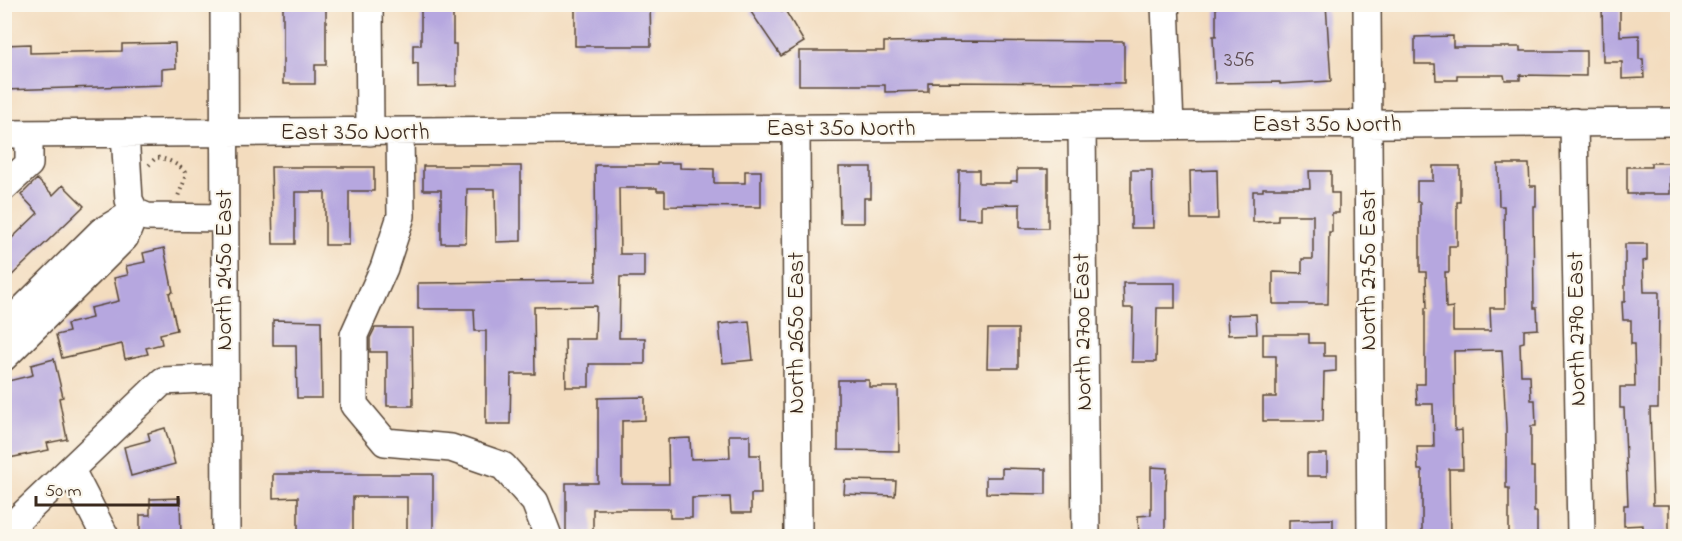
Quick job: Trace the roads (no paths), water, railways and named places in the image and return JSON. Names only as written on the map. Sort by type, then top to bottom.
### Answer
[{"type":"street","name":"North 2450 East","points":[[224,4],[226,537]]},
{"type":"street","points":[[369,4],[370,132]]},
{"type":"street","points":[[1165,4],[1170,126]]},
{"type":"street","name":"North 2750 East","points":[[1367,4],[1371,537]]},
{"type":"street","name":"North 2790 East","points":[[1574,122],[1581,537]]},
{"type":"street","name":"East 350 North","points":[[17,134],[1677,122]]},
{"type":"street","name":"North 2700 East","points":[[1082,127],[1086,537]]},
{"type":"street","name":"North 2650 East","points":[[796,129],[798,537]]},
{"type":"street","points":[[400,132],[401,216],[384,268],[354,335],[354,405],[385,442],[451,448],[502,466],[535,502],[548,537]]},
{"type":"street","points":[[125,133],[129,200],[135,212],[147,217],[225,218]]},
{"type":"street","points":[[4,187],[29,164],[17,134]]},
{"type":"street","points":[[4,328],[101,232],[135,212]]},
{"type":"street","points":[[4,357],[125,237],[135,212]]},
{"type":"street","points":[[4,533],[163,381],[225,378]]},
{"type":"street","points":[[71,470],[105,537]]}]
